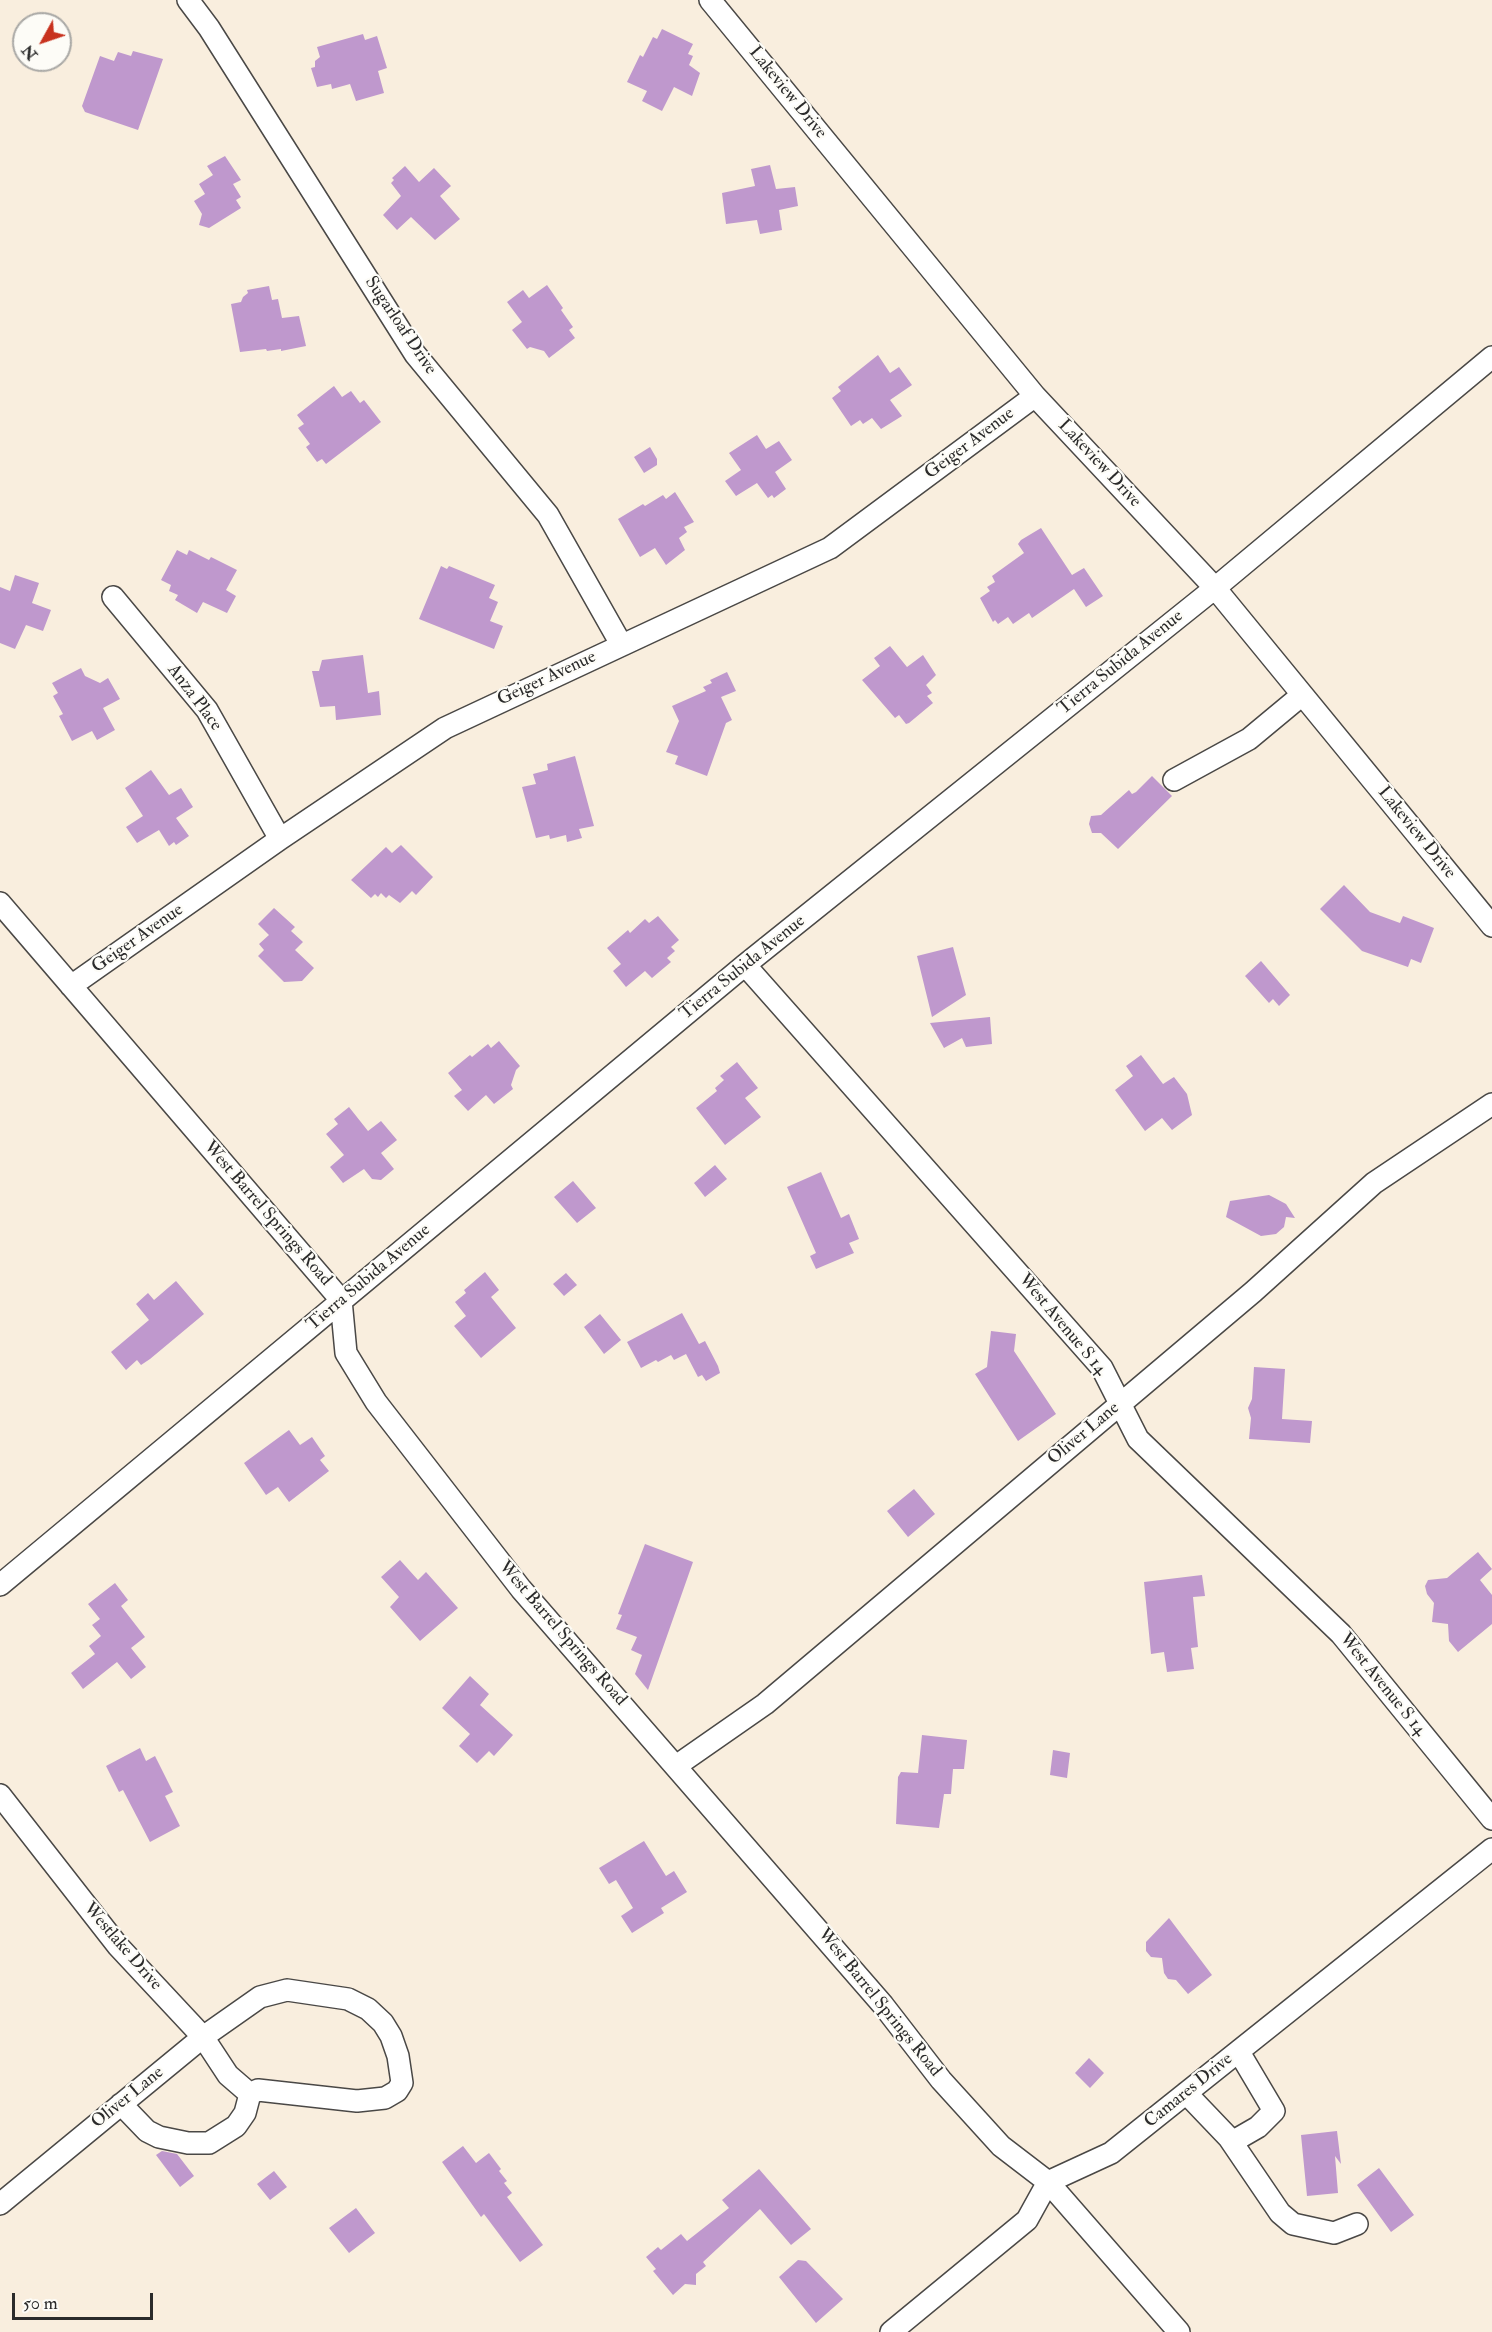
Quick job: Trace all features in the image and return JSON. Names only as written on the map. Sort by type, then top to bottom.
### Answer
[{"type":"street","name":"Sugarloaf Drive","points":[[188,0],[209,28],[415,354],[548,515],[621,644]]},
{"type":"street","name":"Lakeview Drive","points":[[711,0],[1035,396],[1215,588],[1492,926]]},
{"type":"street","name":"Tierra Subida Avenue","points":[[0,1586],[745,965],[1215,588],[1492,357]]},
{"type":"street","name":"Geiger Avenue","points":[[71,986],[280,839],[445,728],[830,548],[1035,396]]},
{"type":"street","name":"Anza Place","points":[[113,597],[207,710],[280,839]]},
{"type":"street","points":[[1174,780],[1249,740],[1302,695]]},
{"type":"street","name":"West Barrel Springs Road","points":[[0,903],[341,1300],[346,1353],[376,1402],[521,1589],[883,2005],[941,2080],[1001,2145],[1048,2182],[1179,2332]]},
{"type":"street","name":"West Avenue S 14","points":[[745,965],[1102,1368],[1138,1439],[1341,1634],[1492,1819]]},
{"type":"street","name":"Oliver Lane","points":[[676,1766],[765,1704],[1253,1292],[1374,1184],[1492,1104]]},
{"type":"street","name":"Westlake Drive","points":[[0,1794],[118,1946],[203,2037],[228,2075],[250,2094]]},
{"type":"street","name":"Camares Drive","points":[[1048,2182],[1111,2153],[1492,1850]]},
{"type":"street","name":"Oliver Lane","points":[[0,2204],[203,2037],[260,1997],[287,1990],[322,1993],[348,1999],[368,2009],[383,2023],[392,2036],[402,2083],[398,2091],[385,2098],[357,2101],[258,2090],[250,2094]]},
{"type":"street","points":[[1232,2142],[1258,2127],[1274,2111],[1239,2052]]},
{"type":"street","points":[[121,2104],[147,2131],[159,2137],[188,2143],[209,2143],[236,2126],[245,2113],[250,2094]]},
{"type":"street","points":[[1186,2094],[1232,2142],[1280,2213],[1293,2224],[1334,2233],[1357,2224]]},
{"type":"street","points":[[891,2332],[1027,2220],[1048,2182]]},
{"type":"building","points":[[662,29],[693,44],[688,54],[693,56],[689,65],[700,73],[692,96],[674,87],[662,111],[642,101],[647,91],[627,82],[640,55],[643,57],[653,37],[657,39]]},
{"type":"building","points":[[363,34],[365,40],[377,36],[387,68],[378,71],[384,93],[356,101],[350,84],[332,89],[331,84],[317,87],[311,68],[315,67],[315,61],[320,57],[317,47]]},
{"type":"building","points":[[133,51],[163,59],[138,130],[85,112],[82,106],[100,56],[114,61],[118,52],[131,56]]},
{"type":"building","points":[[225,156],[241,180],[233,184],[241,197],[236,200],[241,208],[209,228],[199,225],[202,214],[194,201],[205,194],[199,184],[213,175],[207,166]]},
{"type":"building","points":[[770,165],[776,189],[795,187],[798,206],[779,210],[782,230],[760,234],[757,220],[726,224],[722,193],[755,186],[751,169]]},
{"type":"building","points":[[405,166],[419,182],[434,168],[451,186],[440,196],[460,219],[435,240],[411,217],[397,230],[383,215],[401,196],[391,183],[394,180],[392,178]]},
{"type":"building","points":[[547,285],[563,308],[561,310],[573,327],[569,330],[575,338],[549,358],[544,351],[530,347],[527,349],[512,330],[522,322],[507,302],[523,290],[529,298]]},
{"type":"building","points":[[269,286],[272,300],[278,299],[282,318],[299,316],[306,346],[281,351],[281,349],[267,351],[266,349],[240,352],[231,304],[241,302],[248,293],[247,290]]},
{"type":"building","points":[[878,355],[890,373],[899,367],[912,385],[890,400],[902,416],[881,429],[872,418],[863,424],[860,420],[851,426],[832,398],[841,391],[838,387]]},
{"type":"building","points":[[334,386],[342,397],[351,391],[360,403],[364,400],[381,422],[326,464],[322,459],[317,462],[306,447],[310,444],[298,428],[304,424],[297,415]]},
{"type":"building","points":[[757,435],[766,449],[779,441],[792,460],[775,472],[786,489],[774,498],[772,495],[768,498],[757,483],[736,496],[725,481],[741,470],[729,453]]},
{"type":"building","points":[[650,447],[657,459],[657,465],[644,473],[634,457]]},
{"type":"building","points":[[675,492],[694,522],[684,527],[687,532],[679,538],[685,550],[666,565],[655,548],[640,557],[618,519],[643,504],[645,506],[663,495],[666,499]]},
{"type":"building","points":[[1041,528],[1072,575],[1084,568],[1103,596],[1086,607],[1074,589],[1032,618],[1029,613],[1013,624],[1008,617],[998,624],[995,620],[993,622],[980,598],[990,591],[987,587],[995,582],[992,576],[1024,553],[1018,544],[1021,540]]},
{"type":"building","points":[[177,550],[187,555],[189,550],[209,560],[211,557],[237,570],[226,590],[236,596],[227,613],[203,602],[197,613],[175,600],[178,595],[169,591],[171,585],[161,580]]},
{"type":"building","points":[[441,566],[447,569],[449,566],[495,585],[489,598],[498,602],[490,621],[503,626],[494,649],[419,619]]},
{"type":"building","points":[[15,575],[39,583],[32,603],[51,610],[43,631],[26,625],[15,649],[0,643],[0,587],[10,591]]},
{"type":"building","points":[[890,646],[907,667],[923,655],[936,675],[926,685],[932,693],[927,696],[933,703],[906,724],[899,715],[895,718],[862,680],[880,666],[874,658]]},
{"type":"building","points":[[363,655],[368,693],[379,691],[381,715],[336,720],[335,706],[320,707],[312,671],[319,671],[322,660]]},
{"type":"building","points":[[81,668],[85,676],[100,683],[108,678],[120,699],[103,708],[115,730],[97,740],[92,731],[72,741],[59,716],[63,714],[53,696],[58,693],[52,683]]},
{"type":"building","points":[[727,672],[736,691],[721,697],[732,720],[726,723],[707,776],[675,764],[678,756],[666,752],[679,721],[672,706],[706,691],[703,687],[712,683],[710,680]]},
{"type":"building","points":[[575,756],[594,826],[579,829],[582,838],[567,842],[566,835],[550,839],[549,835],[536,838],[522,787],[536,784],[533,774],[548,770],[547,764]]},
{"type":"building","points":[[151,770],[169,795],[181,788],[193,807],[176,818],[189,836],[176,845],[174,842],[169,846],[159,830],[137,843],[126,827],[143,816],[125,788]]},
{"type":"building","points":[[1152,776],[1172,796],[1118,849],[1101,833],[1092,833],[1089,824],[1091,816],[1101,815],[1129,790],[1132,794],[1136,792]]},
{"type":"building","points":[[401,845],[433,877],[416,895],[412,891],[400,903],[389,895],[386,898],[381,893],[378,897],[375,894],[371,898],[351,880],[386,847],[392,853]]},
{"type":"building","points":[[1344,885],[1370,912],[1400,923],[1403,916],[1434,928],[1421,963],[1411,959],[1408,967],[1362,951],[1320,909]]},
{"type":"building","points":[[274,908],[295,927],[291,931],[303,942],[295,950],[314,968],[302,981],[284,982],[258,956],[264,950],[259,944],[269,935],[258,924]]},
{"type":"building","points":[[658,916],[679,940],[671,947],[675,951],[667,958],[671,962],[652,978],[645,971],[626,987],[613,971],[621,964],[607,948],[628,930],[630,933],[645,919],[649,923]]},
{"type":"building","points":[[953,947],[966,995],[932,1017],[917,956]]},
{"type":"building","points":[[1261,961],[1290,995],[1279,1006],[1273,999],[1269,1003],[1245,976]]},
{"type":"building","points":[[990,1017],[992,1044],[966,1047],[962,1038],[944,1048],[930,1023]]},
{"type":"building","points":[[499,1041],[520,1066],[516,1070],[511,1085],[513,1089],[494,1104],[486,1095],[468,1111],[454,1096],[462,1090],[448,1073],[470,1055],[472,1057],[488,1044],[491,1048]]},
{"type":"building","points":[[1141,1055],[1163,1084],[1174,1077],[1187,1094],[1192,1115],[1172,1130],[1162,1118],[1145,1131],[1115,1090],[1133,1076],[1126,1066]]},
{"type":"building","points":[[737,1062],[758,1088],[745,1098],[761,1117],[725,1145],[696,1108],[717,1091],[715,1088],[724,1080],[720,1076]]},
{"type":"building","points":[[349,1107],[368,1131],[381,1121],[397,1140],[381,1153],[394,1169],[381,1180],[372,1179],[364,1169],[343,1183],[330,1167],[344,1155],[326,1134],[338,1124],[334,1119]]},
{"type":"building","points":[[715,1165],[727,1179],[705,1197],[694,1183]]},
{"type":"building","points":[[821,1172],[841,1218],[849,1214],[859,1239],[849,1243],[854,1253],[816,1269],[810,1256],[816,1253],[787,1187]]},
{"type":"building","points":[[573,1181],[596,1208],[577,1223],[554,1197]]},
{"type":"building","points":[[1269,1195],[1286,1204],[1295,1218],[1286,1217],[1284,1227],[1276,1234],[1261,1236],[1226,1217],[1230,1201]]},
{"type":"building","points":[[485,1272],[499,1290],[491,1297],[516,1328],[481,1358],[454,1326],[466,1316],[455,1302],[466,1293],[464,1290]]},
{"type":"building","points":[[566,1273],[577,1285],[564,1296],[553,1284]]},
{"type":"building","points":[[176,1281],[204,1314],[150,1359],[141,1365],[137,1360],[126,1370],[111,1352],[149,1320],[136,1304],[148,1293],[154,1300]]},
{"type":"building","points":[[682,1313],[699,1344],[705,1341],[718,1366],[720,1373],[706,1381],[702,1375],[698,1377],[686,1354],[674,1360],[671,1355],[641,1368],[627,1342]]},
{"type":"building","points":[[600,1314],[621,1340],[604,1354],[584,1327]]},
{"type":"building","points":[[991,1331],[1016,1334],[1014,1351],[1056,1414],[1018,1441],[975,1374],[987,1367]]},
{"type":"building","points":[[1254,1367],[1285,1369],[1282,1419],[1312,1421],[1310,1443],[1249,1439],[1251,1418],[1248,1408],[1252,1399]]},
{"type":"building","points":[[289,1430],[300,1445],[312,1437],[325,1456],[320,1460],[329,1471],[289,1502],[278,1487],[266,1495],[244,1463]]},
{"type":"building","points":[[914,1489],[935,1514],[908,1537],[887,1511]]},
{"type":"building","points":[[645,1544],[693,1562],[648,1690],[635,1674],[642,1655],[631,1650],[637,1637],[616,1629],[622,1615],[618,1614]]},
{"type":"building","points":[[1478,1552],[1492,1569],[1480,1580],[1492,1595],[1492,1624],[1458,1652],[1449,1641],[1448,1624],[1432,1622],[1434,1603],[1427,1594],[1425,1586],[1428,1580],[1447,1578]]},
{"type":"building","points":[[400,1560],[418,1580],[426,1572],[458,1608],[420,1641],[390,1607],[399,1597],[381,1577]]},
{"type":"building","points":[[1202,1575],[1205,1596],[1193,1597],[1198,1647],[1191,1648],[1194,1669],[1167,1672],[1164,1652],[1151,1654],[1144,1582]]},
{"type":"building","points":[[115,1583],[128,1600],[121,1606],[145,1637],[131,1648],[146,1667],[131,1679],[117,1662],[83,1689],[71,1673],[95,1654],[89,1646],[101,1636],[92,1625],[100,1619],[88,1604]]},
{"type":"building","points":[[470,1676],[489,1694],[480,1705],[513,1735],[494,1756],[489,1751],[477,1763],[459,1746],[470,1734],[442,1708]]},
{"type":"building","points":[[922,1735],[967,1740],[964,1769],[953,1769],[951,1794],[944,1794],[939,1828],[896,1824],[898,1777],[901,1772],[918,1773]]},
{"type":"building","points":[[140,1748],[146,1761],[155,1756],[173,1792],[165,1796],[180,1826],[150,1842],[123,1790],[119,1792],[106,1766]]},
{"type":"building","points":[[1053,1750],[1070,1753],[1067,1778],[1050,1775]]},
{"type":"building","points":[[644,1841],[666,1876],[674,1871],[687,1892],[661,1908],[664,1913],[632,1933],[621,1916],[633,1908],[616,1880],[609,1884],[599,1868]]},
{"type":"building","points":[[1169,1918],[1212,1975],[1188,1994],[1176,1980],[1168,1979],[1164,1973],[1162,1958],[1151,1957],[1146,1951],[1146,1942]]},
{"type":"building","points":[[1089,2058],[1104,2073],[1090,2088],[1075,2073]]},
{"type":"building","points":[[1337,2131],[1341,2164],[1335,2156],[1338,2193],[1307,2196],[1301,2135]]},
{"type":"building","points":[[463,2146],[476,2163],[489,2153],[501,2169],[499,2171],[507,2181],[504,2183],[512,2193],[507,2197],[543,2245],[520,2262],[484,2214],[481,2217],[442,2162]]},
{"type":"building","points":[[162,2151],[177,2154],[194,2176],[180,2187],[156,2155]]},
{"type":"building","points":[[1379,2168],[1414,2215],[1391,2232],[1357,2185]]},
{"type":"building","points":[[759,2169],[811,2229],[791,2245],[760,2209],[703,2262],[706,2266],[696,2274],[696,2285],[685,2284],[673,2295],[653,2271],[656,2269],[646,2257],[658,2247],[661,2250],[681,2234],[687,2241],[729,2208],[722,2200]]},
{"type":"building","points":[[274,2171],[287,2187],[270,2200],[257,2184]]},
{"type":"building","points":[[356,2208],[375,2233],[349,2253],[329,2228]]},
{"type":"building","points":[[798,2260],[806,2261],[843,2299],[816,2323],[779,2277]]}]
